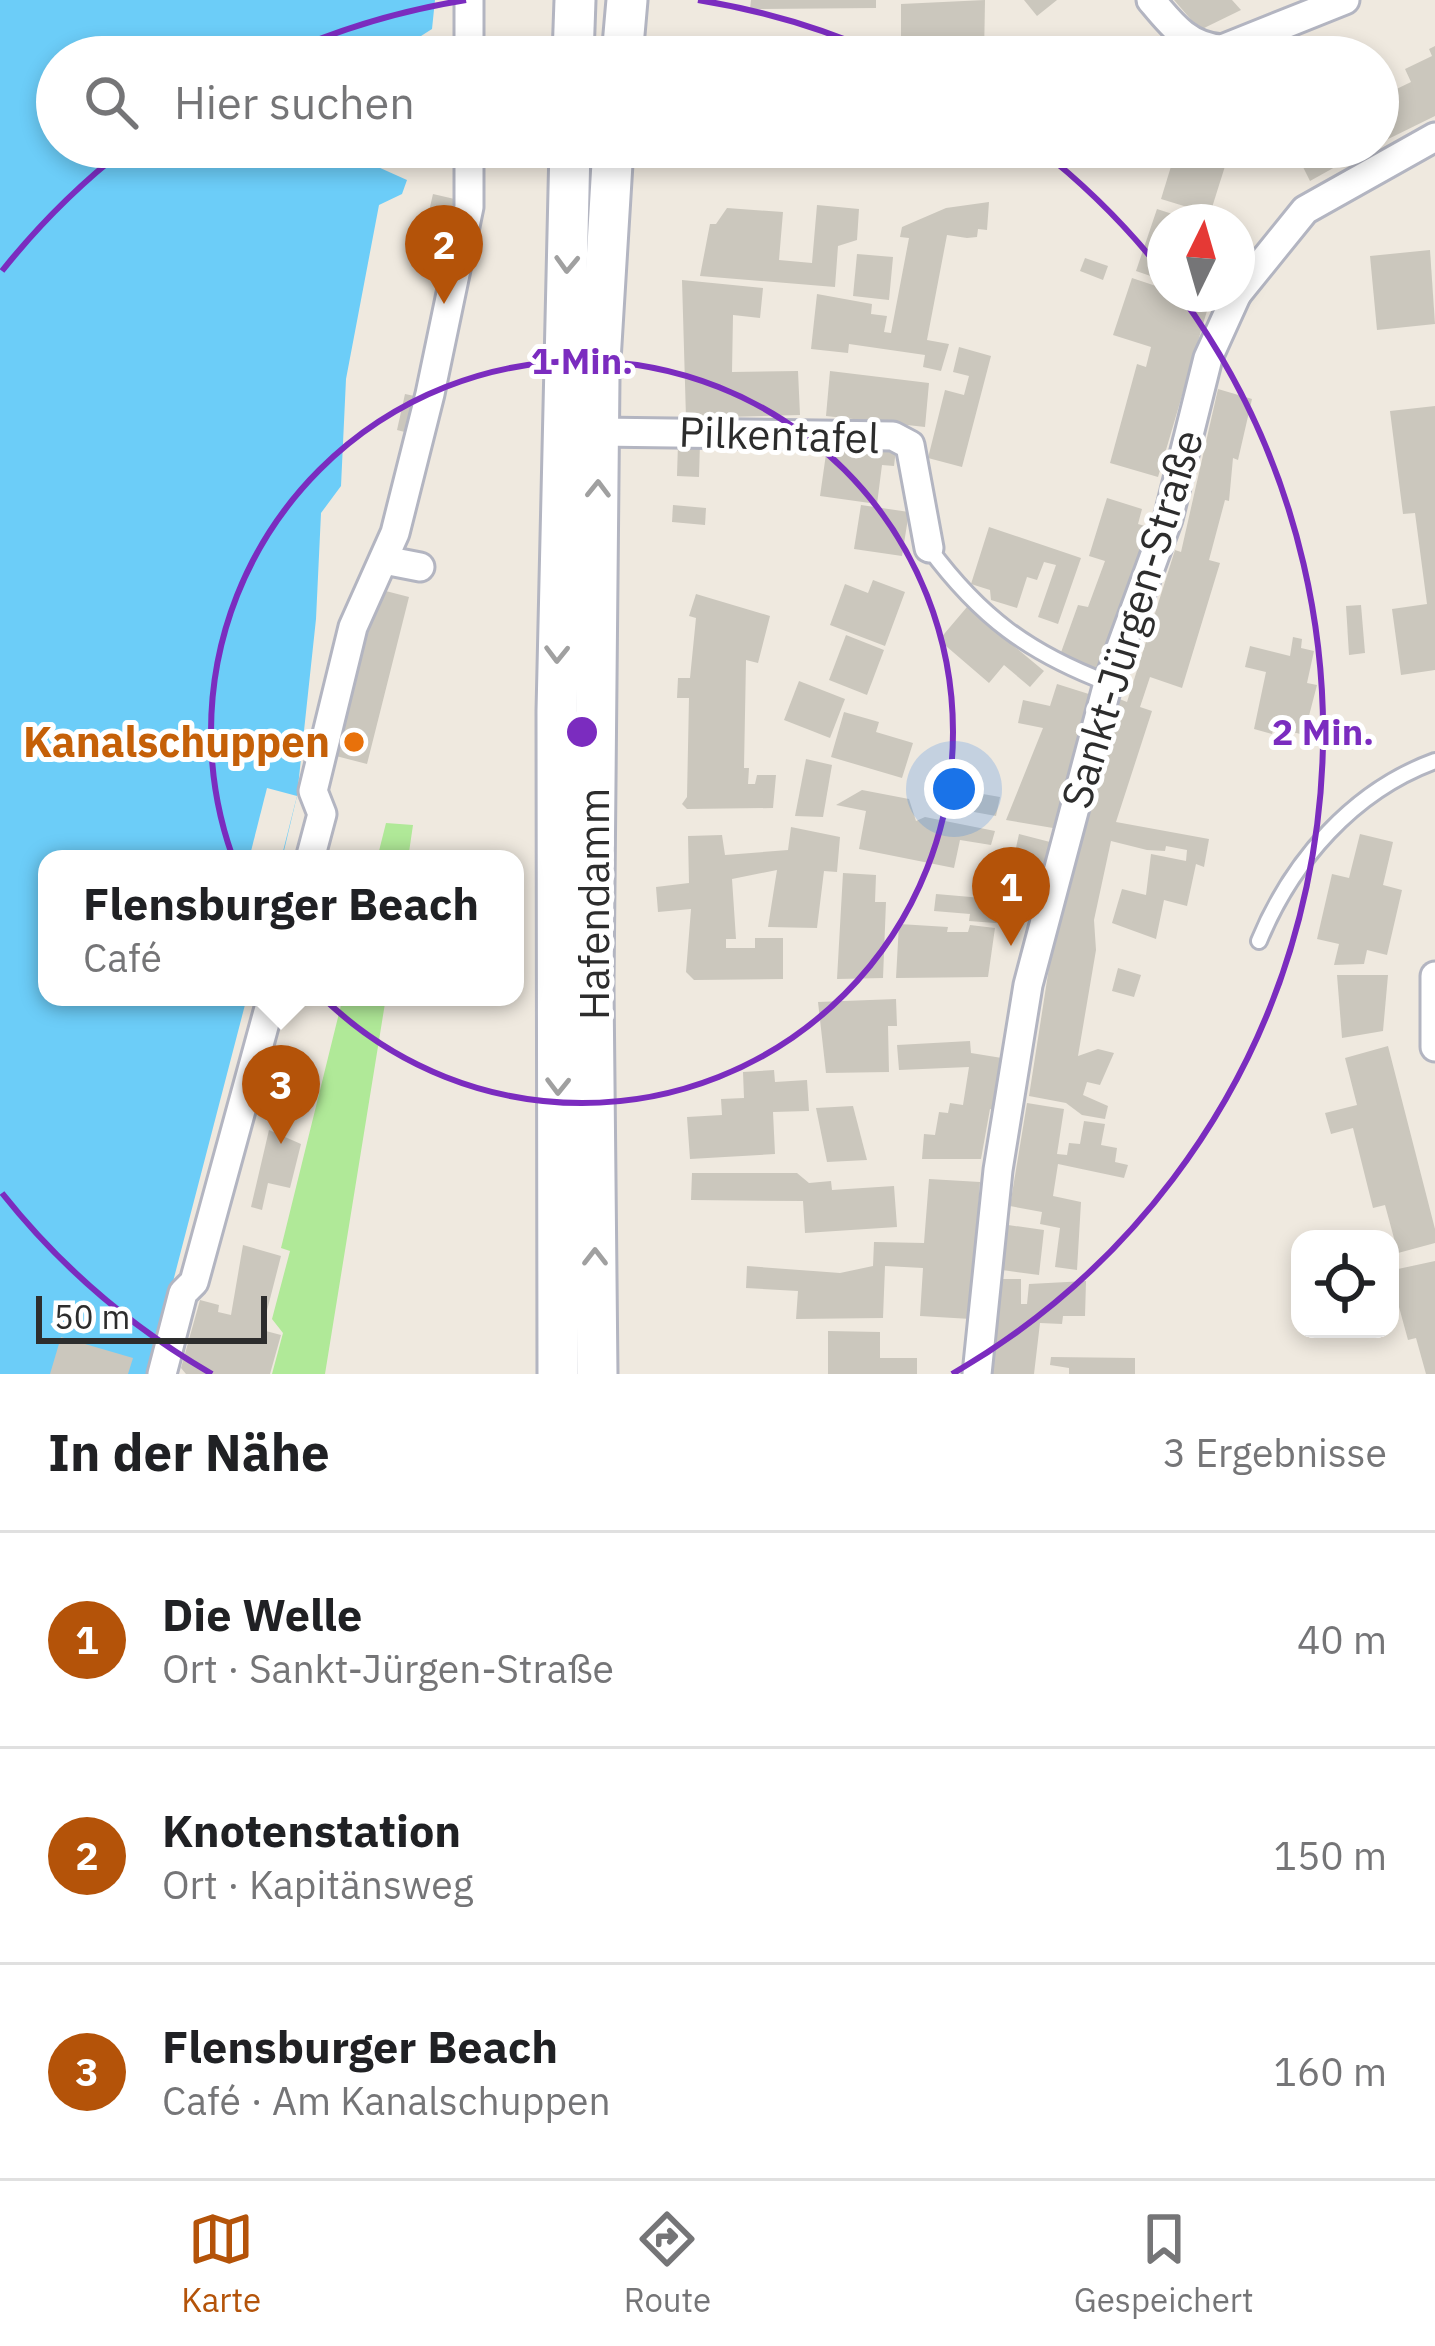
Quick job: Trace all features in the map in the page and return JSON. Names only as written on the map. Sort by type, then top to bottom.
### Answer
[{"type":"main road","points":[[574,36],[575,0]]},
{"type":"main road","points":[[624,36],[627,0]]},
{"type":"main road","name":"Hafendamm","points":[[558,1374],[556,711],[570,168]]},
{"type":"main road","name":"Hafendamm","points":[[597,1374],[593,986],[599,431],[612,168]]},
{"type":"street","points":[[1150,0],[1185,36]]},
{"type":"street","points":[[1255,36],[1345,0]]},
{"type":"street","name":"Sankt-Jürgen-Straße","points":[[1399,157],[1435,137]]},
{"type":"street","points":[[312,850],[322,814],[313,791],[353,627],[384,560],[477,208],[472,168]]},
{"type":"street","name":"Sankt-Jürgen-Straße","points":[[1255,272],[1305,210],[1380,168]]},
{"type":"street","name":"Sankt-Jürgen-Straße","points":[[976,1374],[998,1170],[1028,985],[1108,683],[1168,519],[1208,358],[1229,312]]},
{"type":"street","name":"Pilkentafel","points":[[599,431],[893,436],[910,445],[929,548]]},
{"type":"street","points":[[384,560],[420,567]]},
{"type":"street","points":[[1435,976],[1435,1047]]},
{"type":"street","points":[[162,1374],[183,1293],[194,1282],[270,1006]]},
{"type":"lane","name":"Pilkentafel","points":[[929,548],[954,582],[1041,657],[1108,683]]},
{"type":"lane","points":[[1259,941],[1276,900],[1320,843],[1376,786],[1435,761]]},
{"type":"green space","points":[[386,823],[413,825],[409,850],[379,850]]},
{"type":"green space","points":[[341,1006],[385,1006],[325,1374],[272,1374],[283,1333],[272,1319],[290,1251],[281,1248]]},
{"type":"water","points":[[0,0],[435,0],[432,29],[421,36],[36,36],[36,168],[380,168],[407,180],[402,194],[379,205],[346,379],[341,486],[321,513],[316,619],[297,796],[284,850],[38,850],[38,1006],[245,1006],[149,1374],[0,1374]]},
{"type":"pier","points":[[267,788],[297,796],[283,850],[251,850]]},
{"type":"building","points":[[751,0],[876,0],[876,8],[750,9]]},
{"type":"building","points":[[985,0],[984,36],[901,36],[901,4]]},
{"type":"building","points":[[1024,0],[1057,0],[1037,16]]},
{"type":"building","points":[[1174,0],[1232,0],[1241,10],[1200,30]]},
{"type":"building","points":[[1435,46],[1435,116],[1399,134],[1399,88],[1411,82],[1405,69],[1432,56],[1429,49]]},
{"type":"building","points":[[1171,168],[1224,168],[1213,204],[1161,199]]},
{"type":"building","points":[[1304,168],[1333,168],[1310,181]]},
{"type":"building","points":[[433,194],[463,201],[451,253],[421,246]]},
{"type":"building","points":[[989,202],[987,230],[978,229],[977,237],[947,235],[927,340],[949,344],[941,371],[923,367],[925,355],[849,344],[848,353],[811,349],[817,294],[872,304],[871,314],[887,316],[884,332],[891,333],[909,238],[900,237],[902,227],[946,208]]},
{"type":"building","points":[[817,205],[859,209],[857,240],[838,246],[835,287],[700,276],[710,224],[716,224],[727,208],[783,212],[779,260],[812,263]]},
{"type":"building","points":[[1147,239],[1147,275],[1136,271]]},
{"type":"building","points":[[1430,250],[1435,324],[1377,330],[1370,256]]},
{"type":"building","points":[[857,254],[893,257],[889,300],[853,296]]},
{"type":"building","points":[[1085,258],[1108,266],[1103,280],[1080,271]]},
{"type":"building","points":[[1132,278],[1147,283],[1147,312],[1207,312],[1158,477],[1110,463],[1137,364],[1146,367],[1151,347],[1113,335]]},
{"type":"building","points":[[682,280],[763,288],[760,318],[733,315],[732,372],[798,371],[800,415],[686,418]]},
{"type":"building","points":[[959,347],[991,356],[962,467],[928,458],[945,390],[964,395],[969,376],[953,372]]},
{"type":"building","points":[[830,371],[929,383],[925,427],[826,416]]},
{"type":"building","points":[[1218,389],[1252,399],[1238,460],[1233,458],[1229,501],[1225,500],[1209,560],[1220,563],[1182,688],[1150,677],[1140,707],[1152,711],[1116,822],[1209,839],[1204,867],[1196,864],[1187,906],[1164,900],[1156,939],[1112,923],[1122,889],[1146,895],[1151,854],[1186,861],[1187,850],[1166,846],[1165,851],[1147,850],[1111,841],[1094,920],[1096,950],[1078,1056],[1098,1049],[1114,1053],[1100,1085],[1087,1082],[1083,1095],[1108,1106],[1105,1119],[1082,1115],[1066,1103],[1029,1096],[1053,942],[1117,698],[1127,702],[1175,550],[1181,552]]},
{"type":"building","points":[[405,394],[424,398],[416,435],[397,430]]},
{"type":"building","points":[[1435,406],[1435,670],[1401,675],[1392,609],[1427,604],[1415,513],[1403,514],[1390,411]]},
{"type":"building","points":[[828,440],[896,449],[894,466],[882,465],[877,504],[820,496]]},
{"type":"building","points":[[678,443],[700,443],[699,477],[677,476]]},
{"type":"building","points":[[1107,498],[1142,509],[1138,524],[1155,529],[1102,672],[1059,658],[1078,605],[1088,607],[1105,561],[1089,556]]},
{"type":"building","points":[[673,505],[706,508],[705,525],[672,522]]},
{"type":"building","points":[[861,505],[909,512],[902,556],[854,549]]},
{"type":"building","points":[[989,527],[1081,558],[1058,624],[1038,617],[1056,565],[1044,562],[1037,580],[1027,577],[1017,608],[991,600],[990,590],[971,584]]},
{"type":"building","points":[[873,580],[905,592],[885,646],[830,625],[845,584],[868,593]]},
{"type":"building","points":[[378,589],[409,597],[367,764],[336,756],[350,700],[341,697],[347,674],[356,676]]},
{"type":"building","points":[[696,594],[770,616],[758,663],[746,660],[744,768],[749,768],[748,784],[755,784],[757,775],[776,775],[773,808],[687,809],[682,804],[687,797],[689,698],[677,698],[678,678],[690,678],[696,618],[689,616]]},
{"type":"building","points":[[1361,605],[1365,653],[1349,655],[1346,606]]},
{"type":"building","points":[[967,607],[1044,671],[1030,687],[1004,665],[989,683],[939,640]]},
{"type":"building","points":[[846,635],[884,650],[867,695],[829,680]]},
{"type":"building","points":[[1293,637],[1302,639],[1301,648],[1314,651],[1307,683],[1317,685],[1304,735],[1274,727],[1272,734],[1254,729],[1266,672],[1245,667],[1250,646],[1290,656]]},
{"type":"building","points":[[799,681],[845,699],[830,738],[784,720]]},
{"type":"building","points":[[1057,684],[1092,695],[1053,828],[1006,820],[1043,728],[1018,723],[1023,700],[1050,706]]},
{"type":"building","points":[[844,712],[879,722],[876,732],[913,743],[902,778],[831,757]]},
{"type":"building","points":[[806,759],[832,765],[823,817],[795,816]]},
{"type":"building","points":[[862,790],[909,799],[916,821],[925,817],[995,831],[991,845],[960,840],[954,868],[859,849],[866,811],[836,805]]},
{"type":"building","points":[[977,793],[1000,797],[996,816],[974,812]]},
{"type":"building","points":[[791,827],[840,837],[837,872],[824,871],[817,928],[768,927],[777,870],[732,879],[736,939],[726,939],[726,948],[755,948],[755,938],[783,938],[783,979],[694,980],[686,972],[691,909],[658,912],[656,887],[689,883],[688,836],[722,835],[725,855],[788,850]]},
{"type":"building","points":[[1019,834],[1050,842],[1037,898],[995,888],[1000,864],[990,862],[992,852],[1014,857]]},
{"type":"building","points":[[1360,834],[1393,842],[1383,885],[1402,890],[1387,955],[1367,950],[1364,964],[1334,965],[1339,944],[1317,939],[1332,874],[1349,878]]},
{"type":"building","points":[[843,873],[876,875],[875,902],[886,902],[883,978],[837,979]]},
{"type":"building","points":[[936,894],[1032,904],[1023,925],[969,921],[970,914],[934,911]]},
{"type":"building","points":[[899,924],[948,927],[947,932],[968,932],[970,925],[995,928],[988,977],[896,978]]},
{"type":"building","points":[[1118,968],[1141,975],[1134,997],[1112,991]]},
{"type":"building","points":[[1337,975],[1388,975],[1383,1031],[1342,1038]]},
{"type":"building","points":[[896,999],[897,1026],[888,1026],[889,1072],[826,1073],[818,1002]]},
{"type":"building","points":[[970,1041],[971,1053],[1008,1059],[1000,1111],[990,1109],[981,1159],[922,1159],[924,1134],[935,1135],[939,1112],[948,1113],[950,1103],[963,1105],[969,1067],[899,1070],[897,1045]]},
{"type":"building","points":[[1388,1046],[1435,1243],[1399,1253],[1399,1230],[1392,1230],[1385,1205],[1373,1208],[1353,1128],[1331,1134],[1325,1113],[1357,1105],[1345,1058]]},
{"type":"building","points":[[774,1070],[775,1082],[807,1080],[809,1111],[773,1112],[775,1154],[690,1159],[687,1117],[722,1115],[721,1099],[744,1098],[743,1072]]},
{"type":"building","points":[[1027,1103],[1064,1109],[1057,1154],[1067,1155],[1069,1143],[1080,1144],[1084,1121],[1105,1124],[1101,1145],[1117,1148],[1115,1162],[1128,1165],[1124,1178],[1058,1164],[1053,1196],[1081,1202],[1077,1270],[1055,1267],[1060,1228],[1040,1224],[1042,1212],[1010,1206]]},
{"type":"building","points":[[853,1106],[867,1160],[827,1162],[816,1108]]},
{"type":"building","points":[[269,1130],[301,1144],[290,1188],[268,1183],[262,1210],[251,1207]]},
{"type":"building","points":[[692,1173],[797,1173],[809,1183],[831,1181],[832,1190],[894,1186],[897,1227],[805,1233],[803,1201],[691,1200]]},
{"type":"building","points":[[929,1179],[980,1182],[971,1319],[920,1316],[923,1268],[885,1266],[883,1318],[796,1319],[798,1291],[746,1288],[747,1266],[840,1273],[873,1266],[874,1242],[924,1243]]},
{"type":"building","points":[[1008,1225],[1044,1230],[1039,1275],[1002,1270]]},
{"type":"building","points":[[243,1245],[281,1256],[262,1330],[281,1335],[270,1374],[186,1374],[181,1368],[200,1300],[219,1305],[218,1312],[231,1315]]},
{"type":"building","points":[[1435,1261],[1435,1374],[1426,1374],[1416,1338],[1408,1340],[1399,1307],[1399,1269]]},
{"type":"building","points":[[994,1279],[1021,1279],[1021,1304],[1027,1304],[1029,1284],[1086,1281],[1085,1316],[1063,1316],[1062,1324],[1040,1323],[1034,1374],[989,1374]]},
{"type":"building","points":[[828,1331],[880,1332],[880,1358],[917,1358],[917,1374],[828,1374]]},
{"type":"building","points":[[61,1337],[133,1358],[128,1374],[50,1374]]},
{"type":"building","points":[[1051,1357],[1135,1358],[1135,1374],[1069,1374],[1069,1368],[1050,1365]]},
{"type":"place","name":"Knotenstation","points":[[444,304]]},
{"type":"place","name":"Kanalschuppen","points":[[354,742]]},
{"type":"place","name":"Die Welle","points":[[1011,946]]},
{"type":"place","name":"Flensburger Beach","points":[[281,1144]]}]
